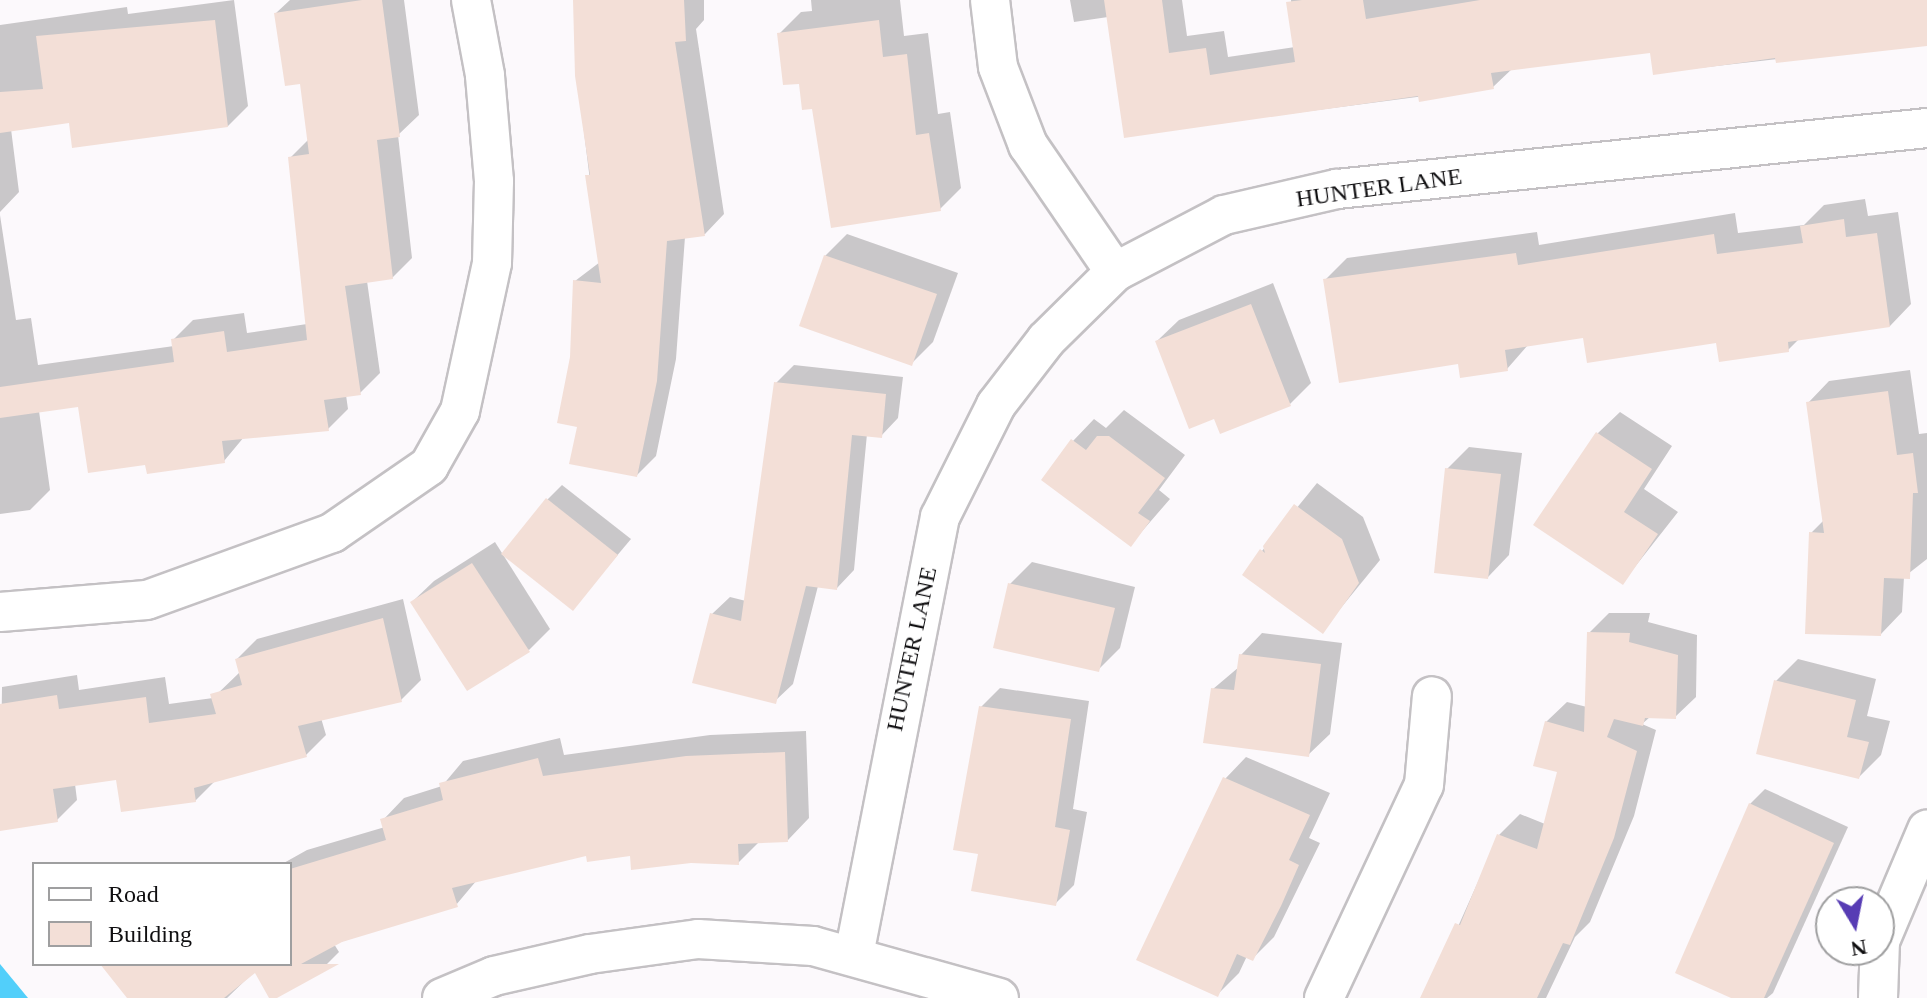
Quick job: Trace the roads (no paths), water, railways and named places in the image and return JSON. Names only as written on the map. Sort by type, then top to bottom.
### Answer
[{"type":"street","points":[[0,612],[147,600],[332,533],[429,466],[460,411],[492,263],[494,181],[485,75],[471,0]]},
{"type":"street","points":[[990,0],[998,67],[1019,125],[1115,272]]},
{"type":"street","name":"HUNTER LANE","points":[[854,955],[940,517],[996,405],[1046,340],[1115,272],[1224,215],[1337,189],[1927,128]]},
{"type":"street","points":[[1324,998],[1424,785],[1432,696]]},
{"type":"street","points":[[1878,998],[1880,941],[1927,830]]},
{"type":"street","points":[[442,998],[508,973],[698,939],[813,946],[999,998]]},
{"type":"water","points":[[0,964],[28,998],[0,998]]}]
